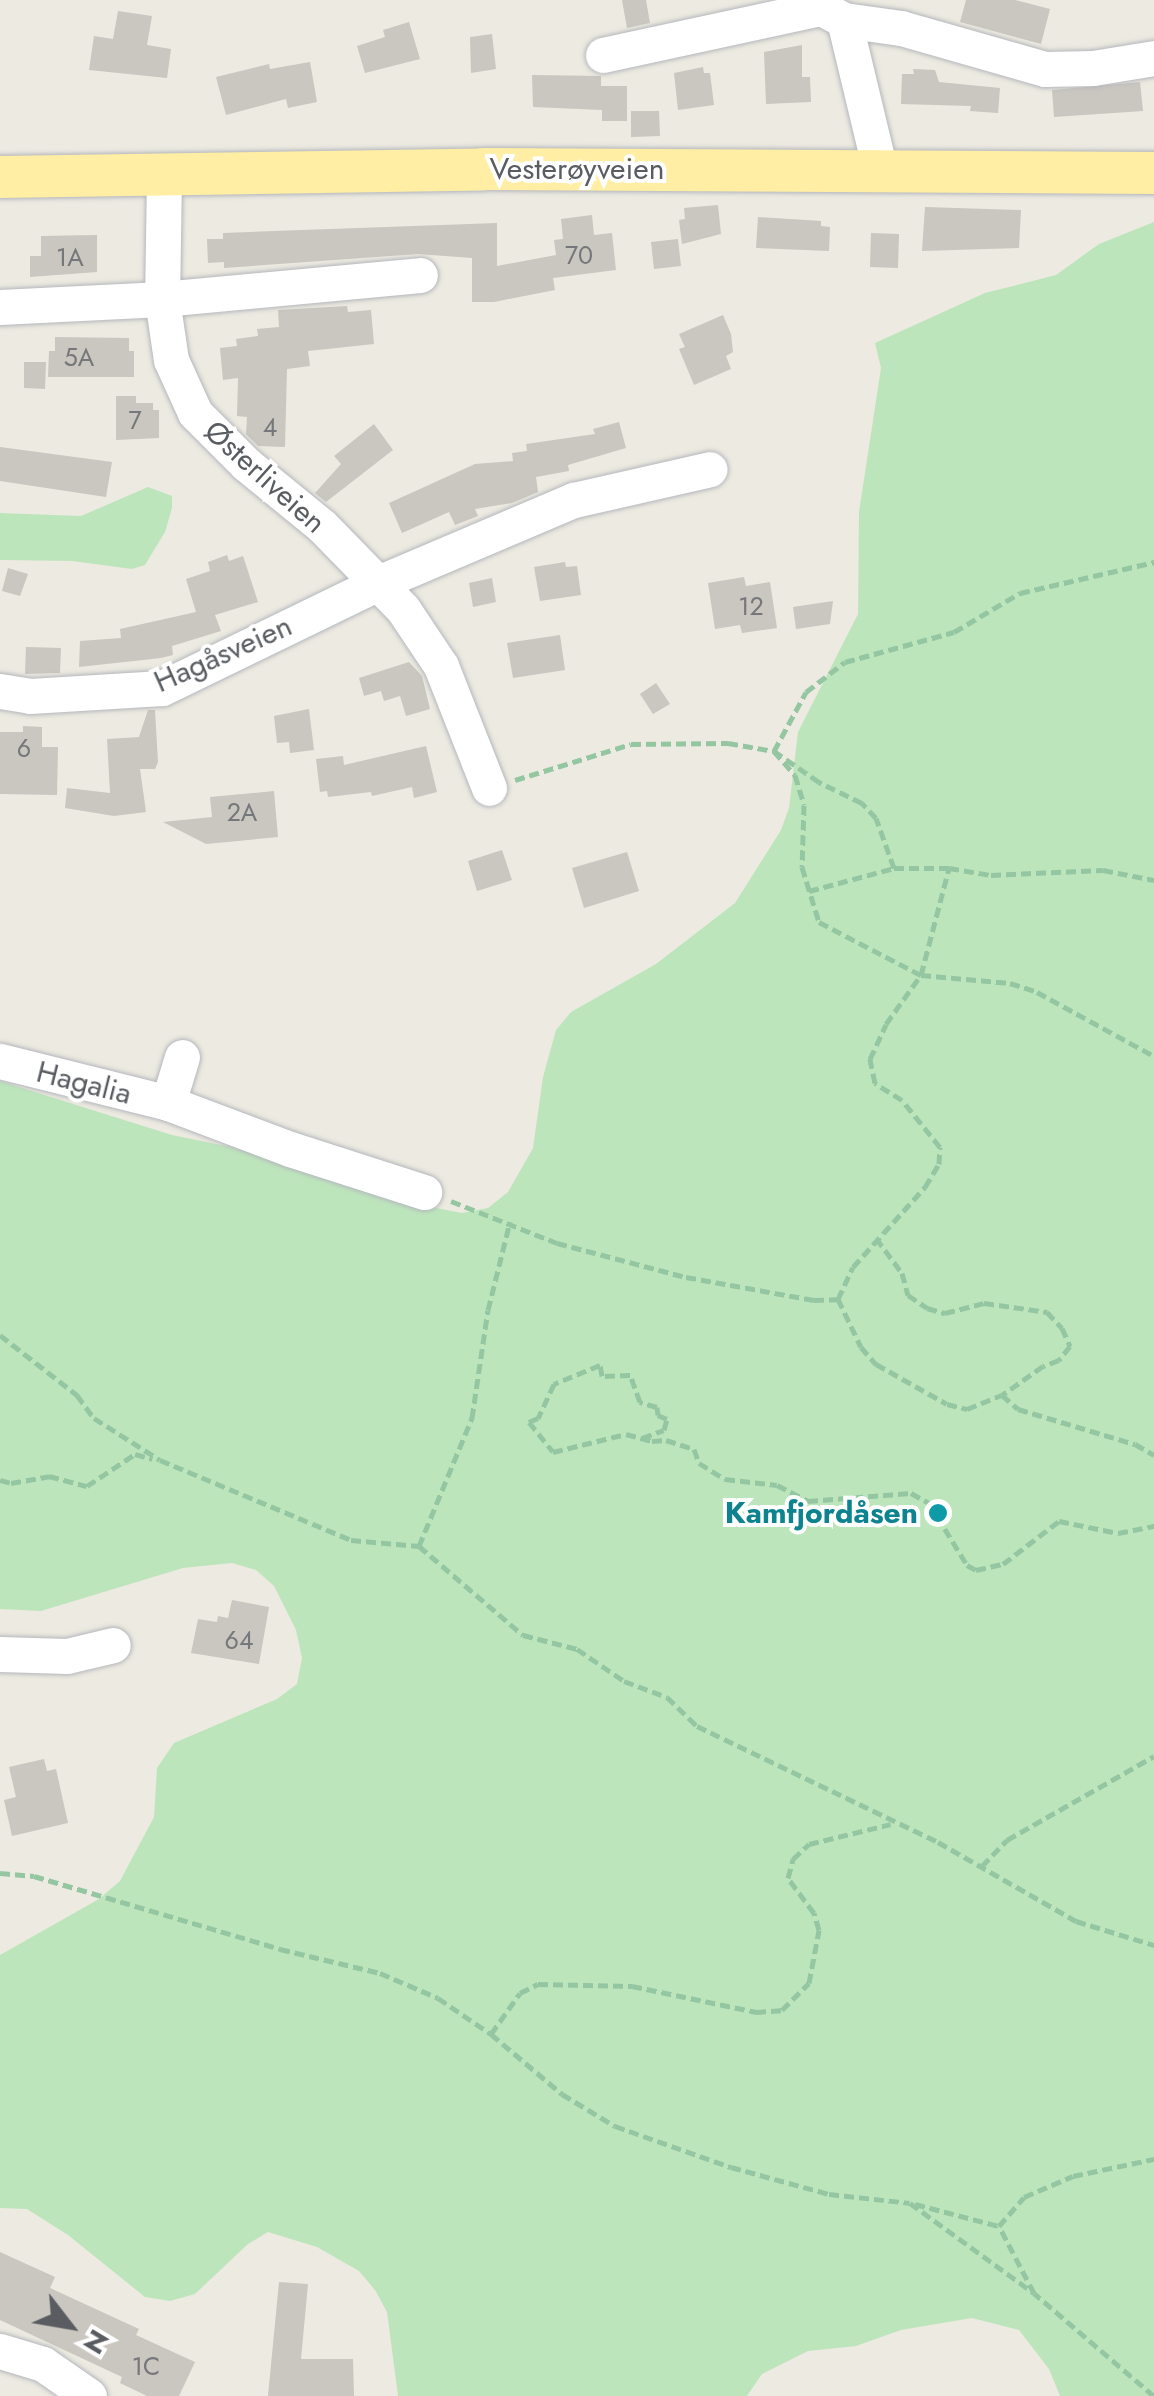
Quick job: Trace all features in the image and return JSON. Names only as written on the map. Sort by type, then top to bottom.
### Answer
[{"type":"main road","name":"Vesterøyveien","points":[[0,178],[483,169],[1154,173]]},
{"type":"street","points":[[603,54],[824,9],[1045,69],[1093,68],[1154,58]]},
{"type":"street","points":[[824,9],[880,170]]},
{"type":"street","name":"Østerliveien","points":[[164,176],[162,299],[171,360],[194,413],[403,608],[441,666],[488,788]]},
{"type":"street","points":[[0,307],[162,299],[420,275]]},
{"type":"street","points":[[378,583],[574,500],[710,469]]},
{"type":"street","name":"Hagåsveien","points":[[0,691],[30,696],[162,688],[378,583]]},
{"type":"street","points":[[168,1103],[182,1057]]},
{"type":"street","name":"Hagalia","points":[[0,1061],[168,1103],[290,1149],[424,1192]]},
{"type":"street","points":[[0,1654],[67,1656],[113,1645]]},
{"type":"street","points":[[0,2351],[43,2364],[89,2396]]},
{"type":"path","points":[[774,751],[806,692],[845,662],[954,632],[1020,593],[1154,562]]},
{"type":"path","points":[[488,788],[631,744],[728,743],[774,751],[819,782],[862,803],[876,818],[894,868]]},
{"type":"path","points":[[774,751],[795,776],[804,805],[802,868],[819,922],[922,974],[1010,983],[1037,992],[1154,1056]]},
{"type":"path","points":[[809,891],[894,868],[949,868],[991,874],[1098,874],[1103,870],[1154,880]]},
{"type":"path","points":[[838,1299],[854,1267],[925,1187],[939,1164],[940,1148],[902,1100],[875,1083],[870,1059],[886,1024],[922,974],[949,868]]},
{"type":"path","points":[[424,1192],[558,1243],[686,1277],[814,1300],[838,1299]]},
{"type":"path","points":[[419,1546],[472,1418],[488,1310],[510,1222]]},
{"type":"path","points":[[838,1299],[861,1347],[876,1364],[947,1404],[968,1409],[1002,1395],[1058,1360],[1070,1346],[1062,1328],[1047,1312],[984,1303],[945,1312],[927,1308],[908,1295],[902,1274],[876,1238]]},
{"type":"path","points":[[0,1335],[76,1395],[94,1418],[160,1460]]},
{"type":"path","points":[[642,1438],[664,1430],[666,1419],[658,1415],[657,1407],[640,1402],[630,1375],[602,1376],[600,1365],[554,1384],[538,1418],[529,1422],[554,1452],[626,1434],[642,1438],[666,1440],[694,1449],[699,1463],[725,1479],[777,1485],[808,1501],[830,1503],[891,1492],[910,1493],[929,1503],[966,1565],[976,1570],[1003,1564],[1059,1521],[1118,1532],[1154,1526]]},
{"type":"path","points":[[1002,1395],[1031,1415],[1135,1444],[1154,1455]]},
{"type":"path","points":[[0,1480],[11,1483],[50,1476],[87,1486],[135,1454],[160,1460],[351,1540],[419,1546],[523,1636],[577,1649],[624,1682],[667,1696],[712,1735],[757,1752],[982,1866],[1076,1921],[1154,1945]]},
{"type":"path","points":[[982,1866],[1006,1840],[1154,1756]]},
{"type":"path","points":[[491,2034],[520,1993],[538,1984],[632,1986],[756,2012],[782,2010],[809,1983],[819,1930],[814,1914],[788,1878],[792,1859],[809,1844],[894,1823]]},
{"type":"path","points":[[0,1873],[34,1876],[140,1910],[380,1973],[438,1998],[491,2034],[562,2094],[615,2126],[813,2189],[910,2203],[1000,2226],[1034,2293]]},
{"type":"path","points":[[1000,2226],[1024,2196],[1074,2176],[1154,2158]]},
{"type":"path","points":[[910,2203],[1034,2293],[1154,2396]]},
{"type":"green space","points":[[1154,222],[1154,2396],[1060,2396],[1049,2369],[1019,2330],[972,2318],[901,2330],[856,2346],[808,2351],[762,2374],[747,2396],[398,2396],[387,2312],[375,2290],[359,2271],[317,2247],[268,2232],[248,2244],[195,2294],[170,2301],[145,2297],[68,2235],[27,2209],[0,2208],[0,1955],[99,1899],[120,1881],[154,1817],[157,1768],[174,1743],[277,1699],[297,1684],[302,1658],[296,1630],[274,1586],[256,1570],[232,1563],[183,1568],[41,1611],[0,1609],[0,1081],[172,1135],[251,1151],[390,1199],[462,1213],[488,1208],[508,1192],[533,1148],[543,1077],[556,1030],[571,1012],[656,964],[735,903],[781,830],[789,808],[798,732],[858,614],[859,512],[881,368],[875,343],[985,293],[1056,275],[1099,244]]},
{"type":"green space","points":[[148,487],[172,496],[172,508],[165,532],[145,565],[132,569],[72,561],[0,560],[0,513],[81,516]]},
{"type":"building","points":[[622,0],[646,0],[650,23],[627,28]]},
{"type":"building","points":[[966,0],[1015,0],[1050,9],[1041,44],[960,22]]},
{"type":"building","points":[[118,11],[152,16],[147,45],[171,49],[167,78],[89,70],[94,36],[113,39]]},
{"type":"building","points":[[409,22],[420,59],[365,73],[357,46],[385,37],[383,30]]},
{"type":"building","points":[[492,34],[496,69],[471,73],[470,37]]},
{"type":"building","points":[[802,45],[802,77],[810,77],[811,102],[766,104],[764,52]]},
{"type":"building","points":[[310,62],[317,102],[288,108],[286,99],[226,115],[216,77],[269,64],[270,69]]},
{"type":"building","points":[[703,67],[704,73],[710,73],[714,105],[678,110],[674,73]]},
{"type":"building","points":[[913,69],[935,70],[939,82],[1000,88],[998,113],[970,111],[971,106],[901,104],[902,74],[914,74]]},
{"type":"building","points":[[532,75],[601,76],[601,86],[627,86],[627,121],[602,121],[602,110],[533,107]]},
{"type":"building","points":[[1140,82],[1143,111],[1054,117],[1052,90]]},
{"type":"building","points":[[631,111],[659,111],[660,136],[631,137]]},
{"type":"building","points":[[718,205],[721,234],[682,244],[679,220],[685,219],[684,208]]},
{"type":"building","points":[[925,207],[1021,210],[1019,248],[922,251]]},
{"type":"building","points":[[592,215],[594,235],[612,233],[616,270],[553,278],[555,290],[494,302],[472,302],[472,258],[418,254],[224,268],[224,262],[208,263],[207,239],[223,239],[223,233],[497,223],[497,266],[556,255],[554,240],[563,239],[561,219]]},
{"type":"building","points":[[758,217],[821,221],[821,226],[830,227],[829,251],[756,248]]},
{"type":"building","points":[[871,233],[899,234],[898,268],[870,267]]},
{"type":"building","points":[[97,235],[97,272],[30,277],[30,256],[41,256],[41,236]]},
{"type":"building","points":[[678,239],[681,266],[654,269],[651,242]]},
{"type":"building","points":[[347,306],[348,312],[371,310],[374,344],[308,351],[310,366],[287,369],[285,447],[258,446],[246,434],[247,417],[237,416],[238,378],[223,380],[220,348],[237,346],[236,339],[258,336],[257,329],[279,327],[278,310]]},
{"type":"building","points":[[723,315],[731,334],[733,352],[726,356],[731,369],[694,385],[679,349],[685,347],[679,334]]},
{"type":"building","points":[[55,337],[129,338],[129,351],[134,351],[134,377],[48,377],[49,351],[55,351]]},
{"type":"building","points":[[24,362],[46,362],[45,389],[24,388]]},
{"type":"building","points":[[116,396],[136,396],[136,403],[153,403],[153,410],[159,410],[159,438],[116,440]]},
{"type":"building","points":[[619,422],[626,448],[568,465],[569,471],[536,477],[538,492],[512,503],[475,509],[478,516],[455,525],[449,512],[402,533],[389,503],[475,464],[513,461],[512,453],[527,451],[526,444],[595,434],[593,429]]},
{"type":"building","points":[[374,424],[393,450],[326,502],[315,493],[341,464],[334,456]]},
{"type":"building","points":[[0,447],[112,462],[106,497],[0,481]]},
{"type":"building","points":[[227,555],[229,561],[243,556],[258,602],[215,615],[221,631],[172,646],[173,655],[79,667],[80,641],[121,638],[120,629],[196,612],[186,579],[210,571],[208,562]]},
{"type":"building","points":[[565,562],[566,567],[577,566],[581,595],[540,601],[534,567]]},
{"type":"building","points":[[8,568],[28,574],[20,596],[2,591]]},
{"type":"building","points":[[744,577],[746,586],[770,582],[777,628],[742,633],[740,625],[715,629],[708,583]]},
{"type":"building","points":[[492,578],[496,602],[473,607],[469,583]]},
{"type":"building","points":[[833,601],[830,624],[796,629],[793,607]]},
{"type":"building","points":[[560,635],[565,670],[513,678],[507,643]]},
{"type":"building","points":[[26,647],[61,648],[60,673],[25,674]]},
{"type":"building","points":[[409,662],[422,676],[430,709],[406,716],[400,696],[384,701],[381,691],[364,696],[359,678]]},
{"type":"building","points":[[656,683],[670,704],[653,714],[640,694]]},
{"type":"building","points":[[309,709],[314,750],[290,753],[289,742],[277,743],[274,716]]},
{"type":"building","points":[[148,710],[155,710],[158,762],[155,769],[140,769],[146,812],[114,816],[65,808],[67,788],[110,793],[107,739],[139,737]]},
{"type":"building","points":[[23,726],[42,727],[42,747],[58,747],[57,795],[0,794],[0,732],[23,732]]},
{"type":"building","points":[[426,746],[437,792],[414,798],[412,787],[372,796],[371,792],[328,797],[327,791],[320,792],[316,759],[343,756],[344,765]]},
{"type":"building","points":[[274,791],[278,837],[206,844],[163,822],[212,817],[210,797]]},
{"type":"building","points":[[502,850],[512,880],[477,891],[468,861]]},
{"type":"building","points":[[627,852],[639,891],[584,908],[572,868]]},
{"type":"building","points":[[232,1600],[269,1607],[259,1664],[191,1653],[198,1619],[217,1622],[218,1616],[228,1618]]},
{"type":"building","points":[[44,1759],[47,1771],[56,1769],[68,1823],[12,1836],[4,1800],[16,1797],[9,1767]]},
{"type":"building","points":[[0,2252],[55,2277],[50,2288],[139,2329],[136,2335],[195,2362],[179,2396],[147,2396],[120,2383],[122,2377],[0,2320]]},
{"type":"building","points":[[279,2282],[308,2284],[301,2359],[353,2359],[354,2396],[268,2396]]},
{"type":"place","name":"Kamfjordåsen","points":[[938,1513]]}]
